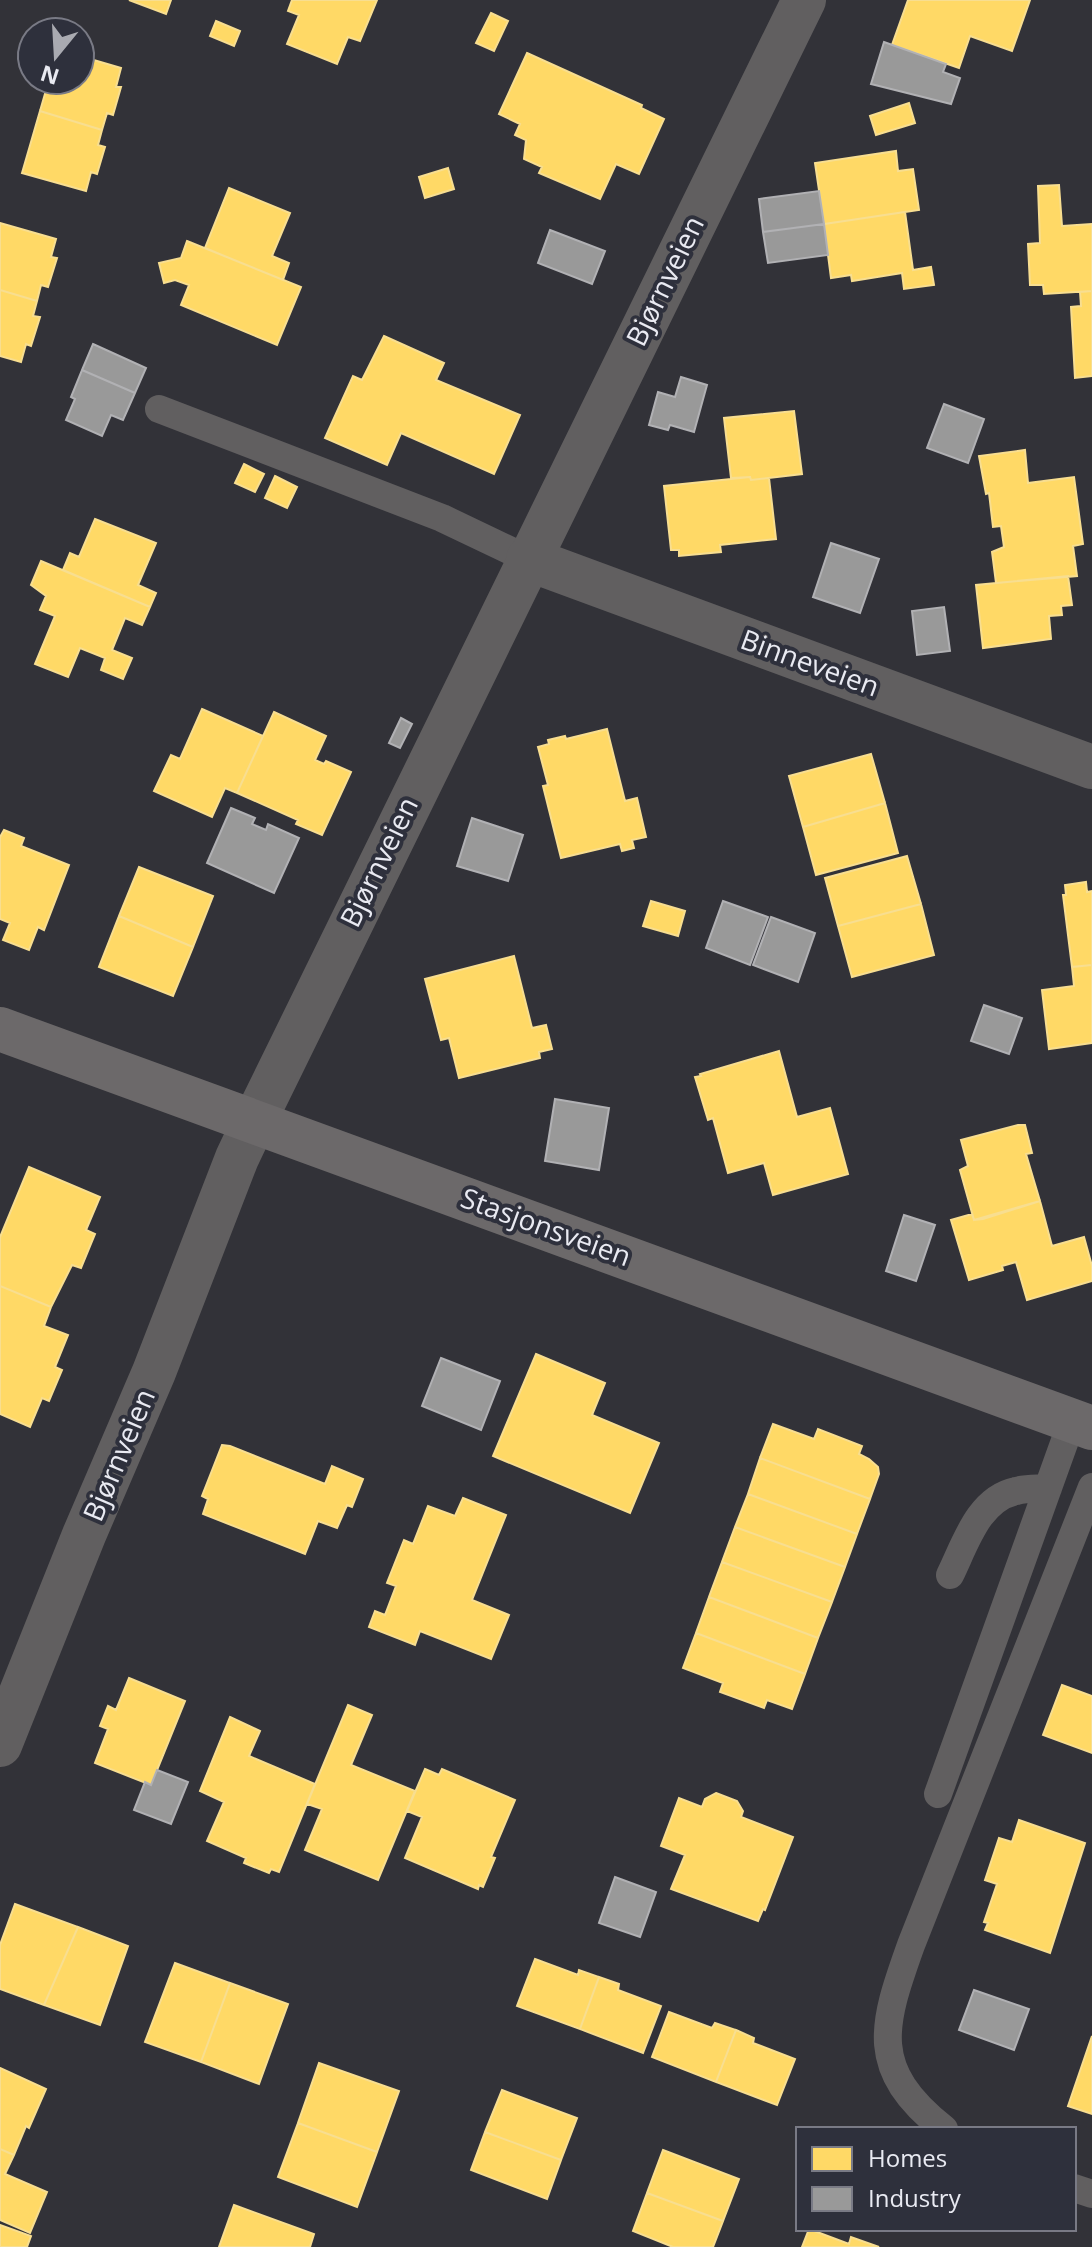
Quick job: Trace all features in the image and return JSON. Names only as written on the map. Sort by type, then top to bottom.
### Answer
[{"type":"street","name":"Bjørnveien","points":[[0,1745],[84,1535],[154,1372],[237,1158],[804,0]]},
{"type":"street","name":"Binneveien","points":[[528,559],[1092,767]]},
{"type":"street","name":"Stasjonsveien","points":[[0,1029],[1082,1424]]},
{"type":"lane","points":[[159,409],[442,518],[528,559]]},
{"type":"lane","points":[[938,1794],[1048,1488],[1082,1424]]},
{"type":"lane","points":[[942,2127],[908,2094],[895,2073],[887,2034],[888,2014],[911,1945],[1092,1487]]},
{"type":"lane","points":[[950,1575],[975,1522],[989,1505],[1013,1491],[1048,1488]]},
{"type":"building: Homes","points":[[129,0],[171,0],[166,14]]},
{"type":"building: Homes","points":[[292,0],[377,0],[360,41],[348,37],[337,64],[287,44],[299,15],[288,11]]},
{"type":"building: Homes","points":[[908,0],[1030,0],[1012,51],[970,36],[959,68],[892,45]]},
{"type":"building: Homes","points":[[491,13],[508,21],[494,51],[476,43]]},
{"type":"building: Homes","points":[[216,21],[240,31],[234,46],[210,36]]},
{"type":"building: Homes","points":[[527,53],[642,105],[641,108],[664,119],[639,174],[616,164],[600,199],[539,173],[542,167],[524,159],[526,140],[515,135],[520,124],[499,114]]},
{"type":"building: Homes","points":[[96,61],[121,68],[116,87],[121,87],[113,115],[107,113],[102,130],[40,111],[44,96],[96,96]]},
{"type":"building: Homes","points":[[909,103],[915,123],[876,135],[870,116]]},
{"type":"building: Homes","points":[[40,111],[102,130],[98,145],[105,147],[97,174],[91,172],[86,191],[22,173]]},
{"type":"building: Homes","points":[[896,151],[898,171],[913,169],[919,210],[824,224],[815,163]]},
{"type":"building: Homes","points":[[448,168],[454,189],[425,198],[419,177]]},
{"type":"building: Homes","points":[[1059,185],[1062,226],[1092,224],[1092,291],[1044,294],[1043,285],[1030,285],[1028,244],[1040,243],[1038,186]]},
{"type":"building: Homes","points":[[229,188],[290,213],[272,256],[289,263],[283,280],[205,248]]},
{"type":"building: Homes","points":[[905,212],[913,270],[931,267],[934,285],[904,289],[902,273],[852,281],[851,275],[831,278],[824,224]]},
{"type":"building: Homes","points":[[0,223],[56,239],[51,257],[57,258],[48,287],[41,285],[37,301],[0,290]]},
{"type":"building: Homes","points":[[187,241],[301,287],[277,345],[181,305],[189,285],[175,280],[164,283],[159,263],[181,258]]},
{"type":"building: Homes","points":[[0,290],[37,301],[33,316],[40,317],[31,346],[26,344],[21,362],[0,356]]},
{"type":"building: Homes","points":[[1092,291],[1092,376],[1075,378],[1071,307],[1081,306],[1080,292]]},
{"type":"building: Homes","points":[[384,336],[444,363],[436,380],[520,415],[494,474],[401,433],[387,465],[325,438],[353,376],[362,380]]},
{"type":"building: Homes","points":[[794,411],[802,474],[751,480],[750,477],[731,478],[724,418]]},
{"type":"building: Homes","points":[[1025,450],[1028,483],[1074,477],[1083,544],[1073,546],[1077,576],[996,583],[992,552],[1004,547],[1001,526],[993,527],[989,493],[986,494],[979,456]]},
{"type":"building: Homes","points":[[244,464],[264,474],[255,492],[235,483]]},
{"type":"building: Homes","points":[[275,476],[297,487],[287,508],[265,498]]},
{"type":"building: Homes","points":[[750,477],[751,480],[769,478],[776,539],[720,545],[721,552],[679,556],[679,550],[671,550],[664,486]]},
{"type":"building: Homes","points":[[95,519],[156,543],[138,585],[156,593],[150,607],[63,570],[70,553],[79,557]]},
{"type":"building: Homes","points":[[41,561],[150,607],[142,625],[125,618],[112,650],[132,658],[123,679],[101,670],[105,658],[80,648],[68,677],[35,664],[55,616],[40,610],[46,596],[31,585]]},
{"type":"building: Homes","points":[[1068,576],[1072,605],[1061,606],[1062,615],[1049,616],[1051,639],[983,648],[976,585]]},
{"type":"building: Homes","points":[[202,709],[263,736],[237,793],[225,788],[212,817],[154,791],[171,755],[180,759]]},
{"type":"building: Homes","points":[[274,712],[326,736],[315,760],[324,764],[326,761],[351,772],[322,835],[296,824],[298,820],[237,793]]},
{"type":"building: Homes","points":[[607,729],[625,801],[637,798],[646,837],[632,840],[634,848],[622,851],[620,844],[561,858],[543,786],[548,785],[538,747],[549,744],[548,740]]},
{"type":"building: Homes","points":[[871,754],[885,803],[803,827],[789,776]]},
{"type":"building: Homes","points":[[885,803],[898,853],[816,875],[803,827]]},
{"type":"building: Homes","points":[[4,830],[24,838],[21,846],[69,865],[44,930],[38,927],[29,950],[3,940],[10,923],[0,919],[0,837]]},
{"type":"building: Homes","points":[[907,856],[921,904],[838,926],[825,878]]},
{"type":"building: Homes","points":[[139,867],[213,896],[193,947],[119,916]]},
{"type":"building: Homes","points":[[1086,882],[1087,892],[1092,891],[1092,965],[1072,967],[1063,895],[1066,895],[1065,885]]},
{"type":"building: Homes","points":[[651,901],[685,911],[678,936],[643,926]]},
{"type":"building: Homes","points":[[921,904],[934,955],[852,977],[838,926]]},
{"type":"building: Homes","points":[[119,916],[193,947],[173,996],[99,967]]},
{"type":"building: Homes","points":[[514,956],[532,1028],[546,1025],[552,1049],[539,1052],[540,1058],[459,1078],[449,1038],[441,1040],[425,979]]},
{"type":"building: Homes","points":[[1092,965],[1092,1043],[1049,1049],[1042,990],[1074,986],[1072,967]]},
{"type":"building: Homes","points":[[779,1051],[797,1117],[830,1108],[848,1174],[773,1195],[764,1163],[728,1173],[713,1118],[708,1120],[695,1077]]},
{"type":"building: Homes","points":[[1025,1125],[1032,1153],[1026,1154],[1040,1201],[974,1220],[960,1170],[968,1166],[961,1140]]},
{"type":"building: Homes","points":[[29,1167],[100,1197],[86,1230],[95,1234],[81,1268],[72,1265],[51,1307],[0,1286],[0,1237]]},
{"type":"building: Homes","points":[[1040,1201],[1052,1246],[1084,1237],[1092,1266],[1092,1281],[1027,1300],[1016,1262],[1002,1266],[1003,1270],[969,1280],[951,1220],[972,1214],[974,1220],[983,1219]]},
{"type":"building: Homes","points":[[0,1286],[51,1307],[44,1326],[68,1335],[55,1367],[62,1370],[49,1401],[42,1398],[30,1427],[0,1414]]},
{"type":"building: Homes","points":[[536,1354],[605,1383],[592,1415],[659,1443],[630,1513],[493,1456]]},
{"type":"building: Homes","points":[[773,1424],[814,1439],[818,1429],[862,1446],[859,1454],[878,1467],[879,1474],[870,1499],[760,1458]]},
{"type":"building: Homes","points":[[222,1445],[325,1484],[332,1466],[363,1479],[352,1507],[347,1505],[337,1528],[318,1521],[305,1554],[203,1514],[208,1499],[202,1496]]},
{"type":"building: Homes","points":[[760,1458],[870,1499],[857,1534],[748,1494]]},
{"type":"building: Homes","points":[[748,1494],[857,1534],[845,1567],[735,1527]]},
{"type":"building: Homes","points":[[463,1498],[506,1515],[472,1600],[509,1615],[491,1659],[420,1631],[415,1645],[369,1627],[375,1611],[385,1615],[396,1586],[387,1583],[404,1540],[413,1544],[428,1506],[455,1516]]},
{"type":"building: Homes","points":[[735,1527],[845,1567],[832,1602],[722,1562]]},
{"type":"building: Homes","points":[[722,1562],[832,1602],[818,1638],[709,1597]]},
{"type":"building: Homes","points":[[709,1597],[818,1638],[805,1674],[696,1633]]},
{"type":"building: Homes","points":[[696,1633],[805,1674],[792,1709],[767,1700],[764,1708],[720,1692],[723,1683],[683,1668]]},
{"type":"building: Homes","points":[[129,1678],[185,1701],[151,1785],[95,1763],[108,1729],[100,1726],[108,1706],[116,1710]]},
{"type":"building: Homes","points":[[1062,1685],[1092,1696],[1092,1753],[1043,1735]]},
{"type":"building: Homes","points":[[348,1705],[372,1715],[351,1765],[415,1791],[378,1880],[305,1850],[322,1809],[307,1804]]},
{"type":"building: Homes","points":[[230,1717],[260,1731],[249,1756],[315,1784],[279,1872],[271,1869],[269,1873],[244,1863],[246,1858],[207,1841],[224,1802],[200,1791]]},
{"type":"building: Homes","points":[[425,1769],[439,1775],[442,1769],[515,1800],[491,1857],[495,1858],[483,1887],[479,1885],[478,1889],[405,1858],[422,1817],[407,1811]]},
{"type":"building: Homes","points":[[716,1793],[737,1801],[743,1811],[741,1817],[793,1837],[758,1921],[671,1889],[685,1855],[661,1846],[679,1798],[702,1807],[705,1799]]},
{"type":"building: Homes","points":[[1019,1820],[1085,1843],[1050,1953],[985,1930],[988,1923],[984,1922],[997,1884],[985,1880],[999,1838],[1012,1842]]},
{"type":"building: Homes","points":[[15,1904],[78,1927],[44,2005],[0,1989],[0,1945]]},
{"type":"building: Homes","points":[[78,1927],[128,1946],[100,2025],[44,2005]]},
{"type":"building: Homes","points":[[535,1959],[578,1975],[579,1970],[599,1977],[580,2029],[517,2006]]},
{"type":"building: Homes","points":[[175,1963],[230,1983],[201,2062],[145,2042]]},
{"type":"building: Homes","points":[[599,1977],[619,1984],[618,1990],[661,2006],[643,2053],[580,2029]]},
{"type":"building: Homes","points":[[230,1983],[288,2004],[259,2084],[201,2062]]},
{"type":"building: Homes","points":[[669,2012],[712,2028],[715,2023],[736,2030],[716,2082],[652,2057]]},
{"type":"building: Homes","points":[[736,2030],[754,2038],[753,2043],[795,2059],[777,2105],[716,2082]]},
{"type":"building: Homes","points":[[1092,2036],[1092,2114],[1068,2106]]},
{"type":"building: Homes","points":[[319,2063],[399,2091],[377,2152],[298,2123]]},
{"type":"building: Homes","points":[[0,2068],[46,2089],[14,2155],[0,2149]]},
{"type":"building: Homes","points":[[502,2090],[577,2118],[561,2160],[485,2132]]},
{"type":"building: Homes","points":[[298,2123],[377,2152],[357,2207],[278,2177]]},
{"type":"building: Homes","points":[[485,2132],[561,2160],[547,2199],[471,2170]]},
{"type":"building: Homes","points":[[0,2149],[14,2155],[5,2174],[47,2192],[30,2233],[0,2220]]},
{"type":"building: Homes","points":[[663,2150],[739,2179],[723,2221],[647,2193]]},
{"type":"building: Homes","points":[[647,2193],[723,2221],[713,2247],[673,2247],[633,2231]]},
{"type":"building: Homes","points":[[234,2205],[314,2234],[310,2247],[219,2247]]},
{"type":"building: Homes","points":[[0,2225],[31,2236],[27,2247],[0,2247]]},
{"type":"building: Homes","points":[[808,2231],[814,2231],[849,2244],[851,2237],[879,2247],[802,2247]]},
{"type":"building: Industry","points":[[884,42],[946,64],[943,72],[960,78],[951,104],[871,84]]},
{"type":"building: Industry","points":[[819,191],[824,224],[763,232],[759,199]]},
{"type":"building: Industry","points":[[824,224],[828,255],[768,263],[763,232]]},
{"type":"building: Industry","points":[[550,230],[605,251],[592,284],[538,263]]},
{"type":"building: Industry","points":[[93,344],[146,368],[135,393],[82,370]]},
{"type":"building: Industry","points":[[82,370],[135,393],[123,420],[111,415],[102,436],[66,420]]},
{"type":"building: Industry","points":[[681,377],[707,385],[694,432],[670,425],[668,430],[649,425],[658,392],[675,397]]},
{"type":"building: Industry","points":[[944,404],[984,419],[968,463],[927,448]]},
{"type":"building: Industry","points":[[831,543],[879,559],[860,613],[813,597]]},
{"type":"building: Industry","points":[[944,607],[950,651],[917,655],[912,611]]},
{"type":"building: Industry","points":[[401,718],[412,724],[400,748],[389,743]]},
{"type":"building: Industry","points":[[231,808],[255,818],[252,824],[266,830],[268,824],[299,838],[274,893],[207,863]]},
{"type":"building: Industry","points":[[472,818],[523,835],[508,881],[457,866]]},
{"type":"building: Industry","points":[[723,901],[768,917],[750,965],[706,948]]},
{"type":"building: Industry","points":[[771,917],[815,933],[798,982],[753,965]]},
{"type":"building: Industry","points":[[984,1005],[1022,1018],[1009,1054],[971,1041]]},
{"type":"building: Industry","points":[[555,1099],[609,1108],[599,1170],[545,1161]]},
{"type":"building: Industry","points":[[904,1215],[935,1225],[916,1281],[886,1271]]},
{"type":"building: Industry","points":[[441,1358],[500,1381],[481,1430],[422,1406]]},
{"type":"building: Industry","points":[[157,1770],[188,1782],[171,1824],[134,1810],[145,1782],[151,1785]]},
{"type":"building: Industry","points":[[615,1877],[656,1892],[640,1937],[599,1923]]},
{"type":"building: Industry","points":[[974,1990],[1029,2009],[1014,2050],[959,2030]]}]
